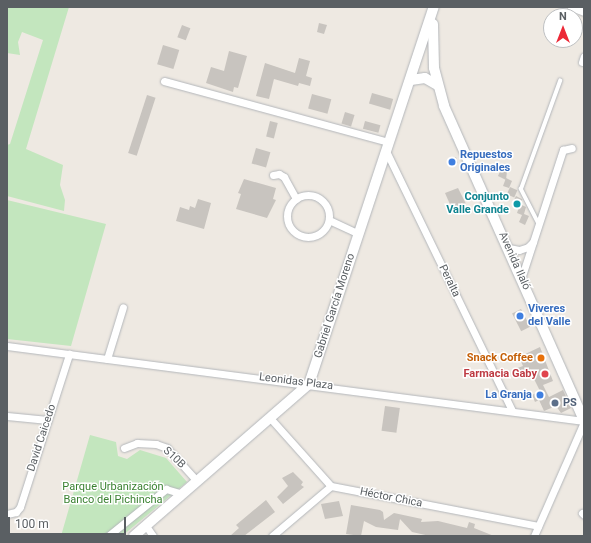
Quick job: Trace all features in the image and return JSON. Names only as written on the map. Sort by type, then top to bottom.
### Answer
[{"type":"street","name":"Gabriel García Moreno","points":[[134,536],[271,419],[309,384],[435,7]]},
{"type":"street","name":"Avenida Ilaló","points":[[435,7],[432,51],[437,85],[452,127],[509,248],[567,391],[584,421]]},
{"type":"street","points":[[571,7],[584,12]]},
{"type":"street","points":[[410,80],[425,78],[437,85]]},
{"type":"street","points":[[164,81],[387,147]]},
{"type":"street","name":"Peralta","points":[[387,147],[512,411]]},
{"type":"street","points":[[521,279],[563,150],[572,148]]},
{"type":"street","points":[[273,175],[279,174],[284,177],[296,199]]},
{"type":"street","points":[[308,195],[322,200],[329,212],[329,220],[322,233],[307,238],[300,236],[289,226],[287,211],[296,199],[308,195]]},
{"type":"street","points":[[329,220],[359,234]]},
{"type":"street","points":[[509,248],[519,250],[528,247],[533,241]]},
{"type":"street","points":[[107,359],[123,306]]},
{"type":"street","name":"Leonidas Plaza","points":[[7,346],[512,411],[544,413],[584,421]]},
{"type":"street","name":"David Caicedo","points":[[7,514],[16,512],[20,507],[69,354]]},
{"type":"street","points":[[7,416],[48,420]]},
{"type":"street","points":[[271,419],[330,486],[272,536]]},
{"type":"street","points":[[534,536],[584,421]]},
{"type":"street","name":"S10B","points":[[124,448],[137,443],[156,444],[167,448],[197,481]]},
{"type":"street","name":"Héctor Chica","points":[[330,486],[538,526]]},
{"type":"street","points":[[108,536],[166,489],[182,494]]},
{"type":"street","points":[[146,526],[153,536]]},
{"type":"lane","points":[[538,225],[521,189],[560,81]]},
{"type":"green space","points":[[7,7],[69,7],[26,149],[63,165],[60,185],[65,200],[64,211],[7,196],[7,145],[10,144],[43,40],[22,32],[18,42],[20,55],[7,53]]},
{"type":"green space","points":[[7,200],[106,224],[71,346],[7,339]]},
{"type":"green space","name":"Parque Urbanización Banco del Pichincha","points":[[90,435],[116,442],[118,456],[127,459],[140,450],[166,458],[187,482],[122,536],[61,536]]},
{"type":"building","points":[[319,23],[327,25],[324,34],[317,32]]},
{"type":"building","points":[[182,25],[190,28],[186,40],[177,37]]},
{"type":"building","points":[[163,45],[179,50],[173,69],[157,64]]},
{"type":"building","points":[[229,51],[247,56],[238,88],[234,87],[233,92],[206,83],[211,67],[224,71]]},
{"type":"building","points":[[299,58],[310,61],[306,76],[312,78],[310,86],[299,83],[298,86],[274,79],[269,99],[256,96],[265,63],[295,73]]},
{"type":"building","points":[[372,93],[393,99],[390,110],[369,104]]},
{"type":"building","points":[[312,94],[331,99],[327,114],[308,108]]},
{"type":"building","points":[[147,95],[156,98],[137,156],[128,153]]},
{"type":"building","points":[[345,112],[355,115],[351,126],[341,123]]},
{"type":"building","points":[[270,121],[278,123],[274,138],[266,137]]},
{"type":"building","points":[[365,121],[380,125],[378,133],[363,129]]},
{"type":"building","points":[[256,148],[270,152],[266,168],[252,163]]},
{"type":"building","name":"Repuestos Originales","points":[[456,157],[458,163],[449,166],[447,161]]},
{"type":"building","points":[[501,169],[507,171],[506,180],[498,176]]},
{"type":"building","points":[[506,178],[512,181],[509,188],[503,186]]},
{"type":"building","points":[[244,179],[276,188],[273,199],[276,200],[267,218],[236,209],[241,194],[238,193]]},
{"type":"building","points":[[510,187],[517,190],[514,197],[507,194]]},
{"type":"building","points":[[458,188],[466,204],[452,209],[445,193]]},
{"type":"building","points":[[516,196],[522,199],[519,206],[512,203]]},
{"type":"building","points":[[198,199],[211,203],[204,229],[176,221],[180,207],[189,210],[190,206],[195,208]]},
{"type":"building","points":[[520,204],[526,207],[524,214],[529,216],[525,225],[519,222],[522,215],[517,213]]},
{"type":"building","points":[[521,309],[530,327],[521,331],[512,314]]},
{"type":"building","points":[[540,347],[553,381],[543,385],[549,397],[563,390],[571,408],[561,413],[556,406],[544,411],[539,400],[535,402],[532,395],[540,391],[531,373],[519,378],[515,369],[523,366],[519,357]]},
{"type":"building","points":[[385,406],[400,408],[396,433],[382,431]]},
{"type":"building","points":[[293,472],[303,482],[301,485],[304,487],[283,504],[277,497],[288,486],[282,478]]},
{"type":"building","points":[[266,500],[275,512],[244,536],[230,536],[239,528],[236,525]]},
{"type":"building","points":[[339,501],[343,516],[325,519],[321,504]]},
{"type":"building","points":[[351,505],[380,510],[383,512],[384,520],[394,513],[422,519],[421,522],[438,521],[467,528],[469,522],[475,524],[474,528],[494,536],[430,536],[412,532],[400,519],[398,530],[376,527],[364,521],[361,536],[346,534]]},
{"type":"place","name":"Repuestos Originales","points":[[452,162]]},
{"type":"place","name":"Conjunto Valle Grande","points":[[517,204]]},
{"type":"place","name":"Viveres del Valle","points":[[520,316]]},
{"type":"place","name":"Snack Coffee","points":[[541,358]]},
{"type":"place","name":"Farmacia Gaby","points":[[545,374]]},
{"type":"place","name":"La Granja","points":[[540,395]]},
{"type":"place","name":"PS","points":[[555,403]]}]
